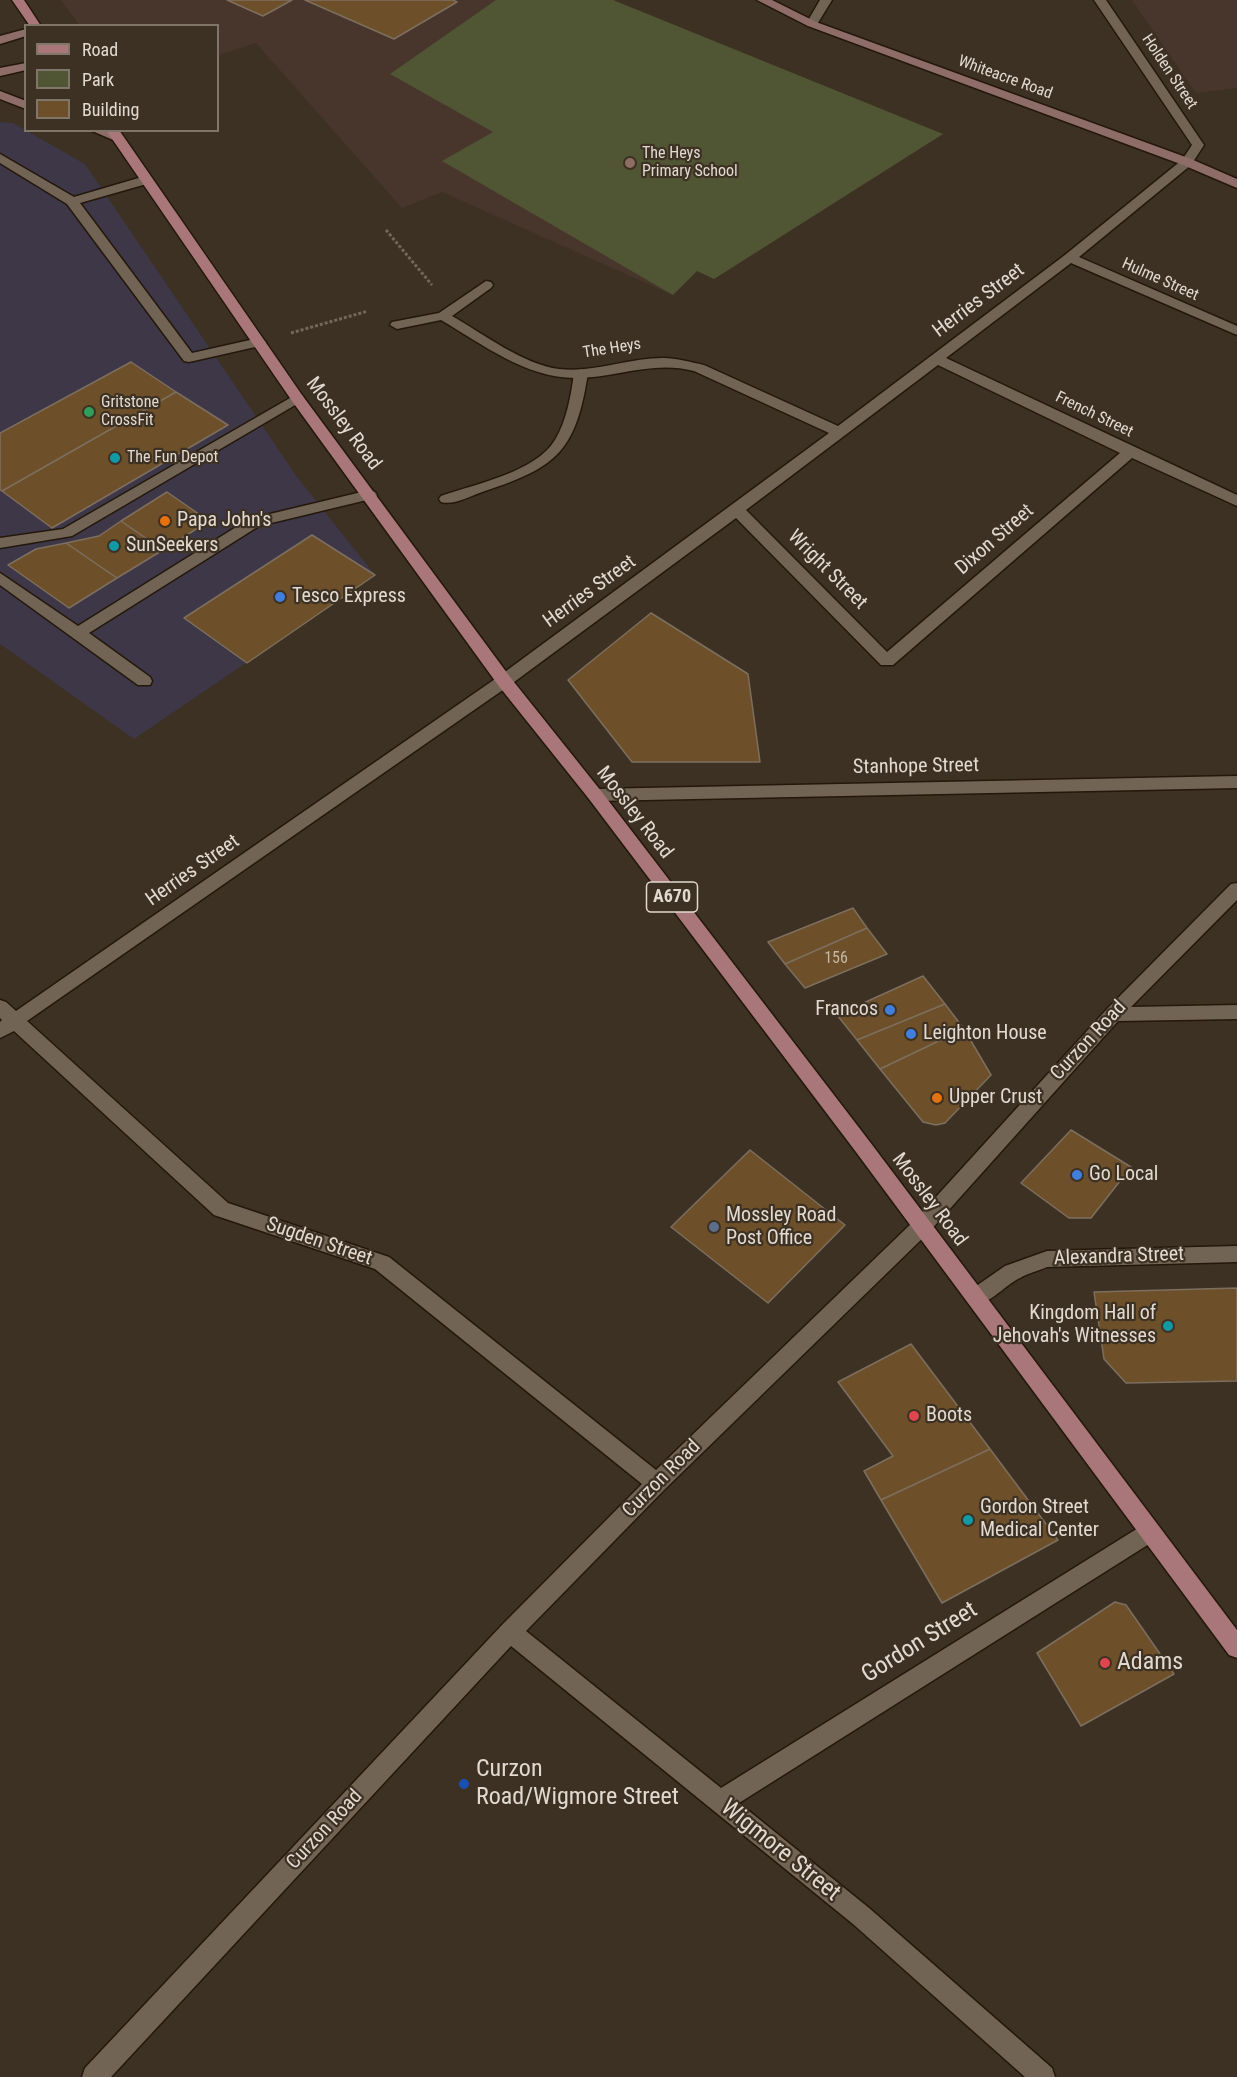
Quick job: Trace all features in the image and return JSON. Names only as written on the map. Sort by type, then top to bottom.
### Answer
[{"type":"main road","points":[[18,0],[35,24]]},
{"type":"main road","name":"Whiteacre Road","points":[[763,0],[813,24],[1187,162],[1237,184]]},
{"type":"main road","points":[[0,40],[24,33]]},
{"type":"main road","points":[[0,72],[24,66]]},
{"type":"main road","points":[[0,95],[24,104]]},
{"type":"main road","name":"Mossley Road","points":[[115,134],[297,398],[504,681],[595,795],[976,1297],[1150,1532],[1234,1637]]},
{"type":"street","points":[[813,24],[826,0]]},
{"type":"street","name":"Holden Street","points":[[1101,0],[1198,144],[1187,162]]},
{"type":"street","points":[[0,158],[72,201],[189,358],[259,342]]},
{"type":"street","name":"Herries Street","points":[[8,1026],[504,681],[737,510],[1070,258],[1187,162]]},
{"type":"street","points":[[72,201],[146,180]]},
{"type":"street","name":"Hulme Street","points":[[1070,258],[1237,331]]},
{"type":"street","points":[[398,325],[442,316],[486,285]]},
{"type":"street","name":"The Heys","points":[[442,316],[538,368],[560,373],[581,373],[605,371],[653,361],[676,361],[699,368],[839,432]]},
{"type":"street","name":"French Street","points":[[937,359],[1237,501]]},
{"type":"street","points":[[446,499],[525,470],[548,457],[566,432],[581,373]]},
{"type":"street","points":[[0,543],[67,532],[297,398]]},
{"type":"street","name":"Dixon Street","points":[[887,661],[1130,452]]},
{"type":"street","points":[[78,633],[254,522],[370,495]]},
{"type":"street","name":"Wright Street","points":[[737,510],[887,661]]},
{"type":"street","points":[[0,578],[144,681]]},
{"type":"street","name":"Stanhope Street","points":[[595,795],[1237,782]]},
{"type":"street","name":"Curzon Road","points":[[94,2077],[510,1632],[657,1483],[922,1226],[1113,1014],[1237,889]]},
{"type":"street","name":"Sugden Street","points":[[0,1007],[8,1026],[221,1209],[382,1263],[657,1483]]},
{"type":"street","points":[[1113,1014],[1237,1012]]},
{"type":"street","name":"Alexandra Street","points":[[976,1297],[1012,1272],[1047,1259],[1237,1254]]},
{"type":"street","name":"Gordon Street","points":[[720,1802],[1150,1532]]},
{"type":"street","name":"Wigmore Street","points":[[510,1632],[861,1916],[1043,2077]]},
{"type":"path","points":[[386,230],[437,291]]},
{"type":"path","points":[[259,342],[375,309]]},
{"type":"shaded area","name":"The Heys Primary School","points":[[61,0],[613,0],[943,134],[714,279],[697,271],[673,295],[442,192],[402,208],[256,43],[219,55],[219,24],[78,24]]},
{"type":"shaded area","points":[[1132,0],[1237,0],[1237,88],[1196,93]]},
{"type":"shaded area","points":[[0,122],[13,123],[24,129],[24,132],[29,132],[85,164],[297,477],[375,575],[134,739],[0,644]]},
{"type":"green space","name":"The Heys Primary School","points":[[496,0],[613,0],[943,134],[714,279],[697,271],[673,295],[442,161],[493,132],[390,74]]},
{"type":"building","points":[[227,0],[292,0],[263,16]]},
{"type":"building","points":[[305,0],[453,0],[457,2],[394,39]]},
{"type":"building","name":"Gritstone CrossFit","points":[[131,362],[176,392],[2,491],[0,490],[0,433]]},
{"type":"building","name":"The Fun Depot","points":[[176,392],[228,425],[52,528],[2,491]]},
{"type":"building","name":"Papa John's","points":[[167,492],[209,521],[163,550],[121,521]]},
{"type":"building","name":"SunSeekers","points":[[121,521],[163,550],[117,578],[66,543],[99,536]]},
{"type":"building","name":"Tesco Express","points":[[312,535],[375,575],[247,663],[184,618]]},
{"type":"building","points":[[66,543],[117,578],[69,608],[8,565],[36,549]]},
{"type":"building","points":[[651,613],[748,674],[760,762],[632,762],[568,680]]},
{"type":"building","points":[[853,908],[867,928],[785,964],[768,942]]},
{"type":"building","points":[[867,928],[887,954],[805,988],[785,964]]},
{"type":"building","name":"Francos","points":[[923,976],[945,1004],[857,1040],[837,1015]]},
{"type":"building","name":"Leighton House","points":[[945,1004],[964,1029],[880,1069],[857,1040]]},
{"type":"building","name":"Upper Crust","points":[[964,1029],[991,1075],[945,1123],[936,1125],[923,1122],[880,1069]]},
{"type":"building","name":"Go Local","points":[[1071,1130],[1131,1167],[1091,1218],[1069,1218],[1021,1183]]},
{"type":"building","points":[[750,1150],[845,1225],[768,1303],[671,1227]]},
{"type":"building","name":"Kingdom Hall of Jehovah's Witnesses","points":[[1237,1288],[1237,1381],[1126,1383],[1104,1359],[1094,1292]]},
{"type":"building","name":"Boots","points":[[911,1344],[990,1449],[881,1500],[864,1471],[893,1456],[838,1382]]},
{"type":"building","name":"Gordon Street Medical Center","points":[[990,1449],[1058,1540],[942,1603],[881,1500]]},
{"type":"building","name":"Adams","points":[[1115,1602],[1126,1605],[1174,1674],[1081,1726],[1037,1653]]},
{"type":"place","name":"The Heys Primary School","points":[[630,163]]},
{"type":"place","name":"Gritstone CrossFit","points":[[89,412]]},
{"type":"place","name":"The Fun Depot","points":[[115,458]]},
{"type":"place","name":"Papa John's","points":[[165,521]]},
{"type":"place","name":"SunSeekers","points":[[114,546]]},
{"type":"place","name":"Tesco Express","points":[[280,597]]},
{"type":"place","name":"Francos","points":[[890,1010]]},
{"type":"place","name":"Leighton House","points":[[911,1034]]},
{"type":"place","name":"Upper Crust","points":[[937,1098]]},
{"type":"place","name":"Go Local","points":[[1077,1175]]},
{"type":"place","name":"Mossley Road Post Office","points":[[714,1227]]},
{"type":"place","name":"Kingdom Hall of Jehovah's Witnesses","points":[[1168,1326]]},
{"type":"place","name":"Boots","points":[[914,1416]]},
{"type":"place","name":"Gordon Street Medical Center","points":[[968,1520]]},
{"type":"place","name":"Adams","points":[[1105,1663]]},
{"type":"place","name":"Curzon Road/Wigmore Street","points":[[464,1784]]}]
